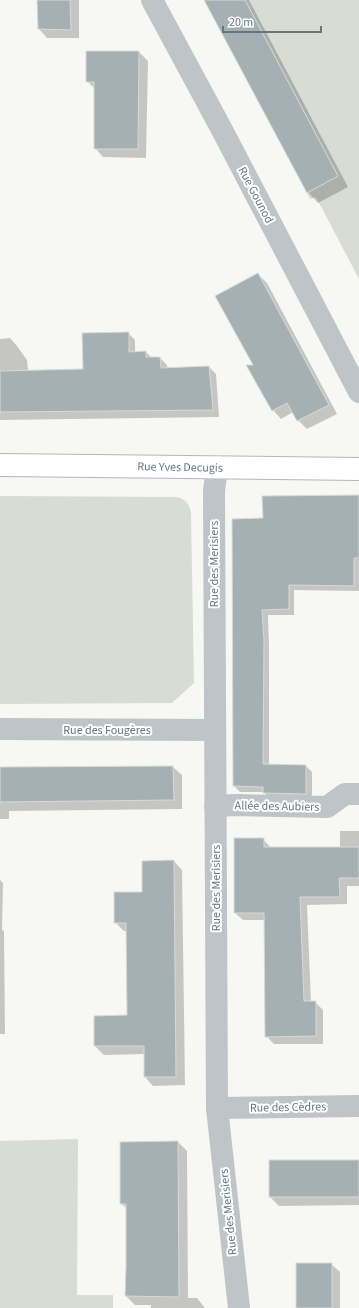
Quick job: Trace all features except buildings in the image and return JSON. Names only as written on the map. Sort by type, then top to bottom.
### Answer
[{"type":"street","name":"Rue Gounod","points":[[152,0],[225,135],[359,392]]},
{"type":"street","name":"Rue Yves Decugis","points":[[0,465],[359,470]]},
{"type":"street","name":"Rue des Merisiers","points":[[216,467],[214,491],[214,730],[217,1108],[239,1308]]},
{"type":"street","name":"Rue des Fougères","points":[[0,729],[214,730]]},
{"type":"street","name":"Allée des Aubiers","points":[[215,806],[327,807],[345,794],[359,794]]},
{"type":"street","name":"Rue des Cèdres","points":[[217,1108],[359,1106]]},
{"type":"shaded area","points":[[245,0],[359,0],[359,279],[316,197],[310,199],[307,193],[338,176]]},
{"type":"shaded area","points":[[0,496],[177,497],[185,501],[191,512],[194,683],[172,703],[0,704]]},
{"type":"shaded area","points":[[78,1139],[77,1295],[113,1295],[113,1308],[0,1308],[0,1141]]}]
